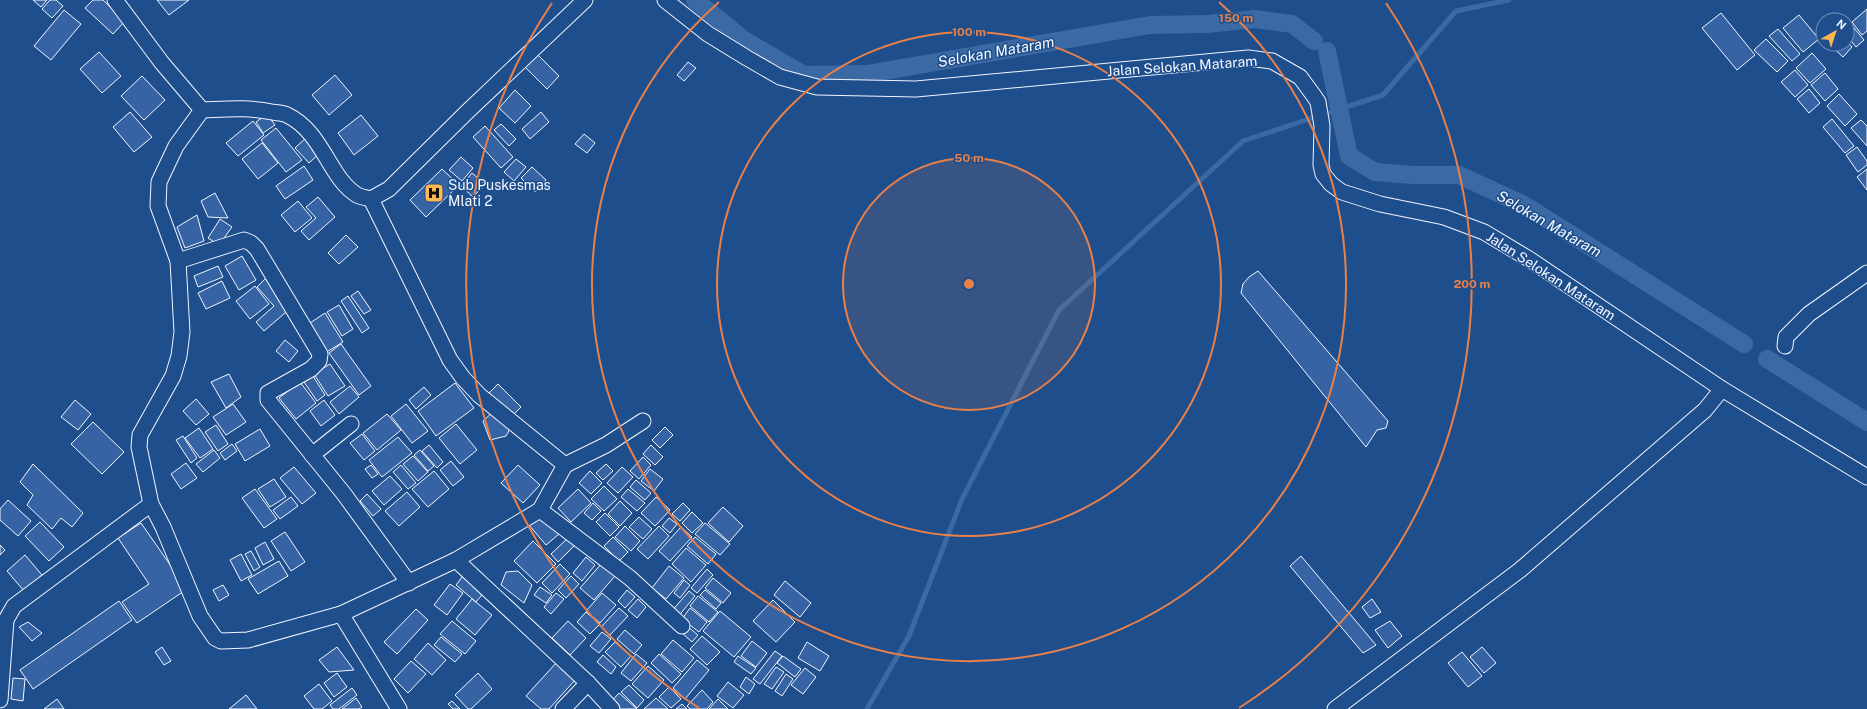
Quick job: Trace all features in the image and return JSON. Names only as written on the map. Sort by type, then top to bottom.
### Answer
[{"type":"street","points":[[115,0],[162,63],[202,110]]},
{"type":"street","points":[[202,110],[251,108],[287,115],[304,128],[320,146],[337,174],[346,185],[357,195],[372,199],[389,189],[467,112],[585,0]]},
{"type":"street","name":"Jalan Selokan Mataram","points":[[665,0],[708,34],[780,77],[817,87],[916,89],[1248,58],[1272,61],[1300,77],[1318,102],[1322,126],[1320,165],[1323,174],[1331,184],[1342,192],[1380,204],[1444,217],[1484,232],[1529,260],[1722,389],[1867,477]]},
{"type":"street","points":[[202,110],[176,146],[159,182],[158,206],[178,260],[182,332],[179,356],[173,376],[140,435],[139,447],[151,504],[164,527],[200,616],[215,638],[221,640],[248,640],[341,614],[456,560],[540,510],[565,465],[606,445],[643,422]]},
{"type":"street","points":[[372,199],[450,360],[463,378],[479,396],[565,465]]},
{"type":"street","points":[[178,260],[244,240],[251,243],[257,249],[320,354],[319,361],[311,369],[268,393],[270,405],[344,494],[409,582]]},
{"type":"street","points":[[1785,346],[1789,334],[1809,314],[1867,273]]},
{"type":"street","points":[[1335,709],[1520,570],[1705,410],[1722,389]]},
{"type":"street","points":[[312,455],[350,424]]},
{"type":"street","points":[[0,700],[6,620],[14,606],[151,504]]},
{"type":"street","points":[[540,510],[630,578],[682,626]]},
{"type":"street","points":[[456,560],[588,683],[612,709]]},
{"type":"street","points":[[341,614],[399,709]]},
{"type":"street","points":[[563,709],[588,683]]},
{"type":"building","points":[[33,0],[47,0],[41,7]]},
{"type":"building","points":[[50,0],[56,0],[63,6],[52,18],[42,9]]},
{"type":"building","points":[[93,0],[103,0],[125,21],[113,34],[85,8]]},
{"type":"building","points":[[157,0],[189,0],[169,15]]},
{"type":"building","points":[[1867,9],[1867,31],[1862,35],[1855,26],[1855,19]]},
{"type":"building","points":[[64,10],[81,24],[51,60],[34,46]]},
{"type":"building","points":[[1721,13],[1755,55],[1737,70],[1702,28]]},
{"type":"building","points":[[1799,15],[1815,34],[1815,42],[1803,52],[1783,28]]},
{"type":"building","points":[[1778,29],[1800,54],[1792,61],[1769,36]]},
{"type":"building","points":[[1855,29],[1864,40],[1856,47],[1855,46]]},
{"type":"building","points":[[1766,39],[1788,61],[1777,72],[1754,50]]},
{"type":"building","points":[[99,52],[121,76],[102,93],[80,69]]},
{"type":"building","points":[[1838,52],[1848,52],[1843,57]]},
{"type":"building","points":[[536,53],[559,76],[547,89],[524,66]]},
{"type":"building","points":[[1812,53],[1826,69],[1810,83],[1796,68]]},
{"type":"building","points":[[688,62],[696,68],[684,81],[677,75]]},
{"type":"building","points":[[1795,70],[1808,85],[1795,97],[1781,82]]},
{"type":"building","points":[[1825,73],[1838,89],[1825,101],[1811,85]]},
{"type":"building","points":[[335,75],[352,95],[329,115],[312,95]]},
{"type":"building","points":[[142,76],[165,100],[144,120],[121,96]]},
{"type":"building","points":[[1809,89],[1820,103],[1809,113],[1797,99]]},
{"type":"building","points":[[515,90],[531,106],[515,123],[499,108]]},
{"type":"building","points":[[1839,94],[1857,114],[1845,126],[1827,106]]},
{"type":"building","points":[[130,112],[152,137],[134,152],[113,127]]},
{"type":"building","points":[[541,112],[549,122],[530,139],[522,129]]},
{"type":"building","points":[[267,114],[275,125],[263,133],[256,122]]},
{"type":"building","points":[[361,115],[378,136],[354,155],[338,133]]},
{"type":"building","points":[[1832,119],[1854,146],[1845,153],[1823,127]]},
{"type":"building","points":[[1861,120],[1867,126],[1867,146],[1851,128]]},
{"type":"building","points":[[253,121],[264,135],[238,156],[226,143]]},
{"type":"building","points":[[501,124],[516,139],[509,146],[494,130]]},
{"type":"building","points":[[485,126],[513,157],[501,168],[473,137]]},
{"type":"building","points":[[276,128],[302,160],[286,172],[261,140]]},
{"type":"building","points":[[584,134],[595,143],[587,153],[575,144]]},
{"type":"building","points":[[307,137],[321,152],[309,163],[295,148]]},
{"type":"building","points":[[262,143],[278,163],[258,179],[242,159]]},
{"type":"building","points":[[1857,147],[1867,161],[1867,165],[1858,172],[1846,155]]},
{"type":"building","points":[[461,157],[473,168],[462,181],[449,170]]},
{"type":"building","points":[[516,159],[526,167],[514,181],[504,172]]},
{"type":"building","points":[[304,166],[313,180],[285,199],[276,186]]},
{"type":"building","points":[[532,167],[546,180],[535,192],[521,178]]},
{"type":"building","name":"Sub Puskesmas Mlati 2","points":[[442,169],[459,185],[426,217],[410,200]]},
{"type":"building","points":[[1867,169],[1867,190],[1857,177]]},
{"type":"building","points":[[472,173],[485,184],[473,197],[461,186]]},
{"type":"building","points":[[215,193],[228,218],[208,217],[201,201]]},
{"type":"building","points":[[318,197],[335,217],[309,240],[301,231],[316,218],[306,207]]},
{"type":"building","points":[[298,201],[312,218],[295,232],[281,215]]},
{"type":"building","points":[[197,215],[204,241],[185,248],[177,227]]},
{"type":"building","points":[[220,219],[232,227],[219,245],[208,238]]},
{"type":"building","points":[[346,235],[358,247],[339,264],[328,253]]},
{"type":"building","points":[[242,256],[256,280],[239,290],[225,266]]},
{"type":"building","points":[[218,266],[223,277],[198,287],[194,276]]},
{"type":"building","points":[[1258,271],[1388,421],[1386,428],[1377,430],[1366,447],[1241,293],[1243,284],[1249,277]]},
{"type":"building","points":[[266,278],[292,307],[264,331],[256,322],[274,306],[257,287]]},
{"type":"building","points":[[222,281],[230,298],[206,309],[198,293]]},
{"type":"building","points":[[255,286],[269,304],[250,319],[236,301]]},
{"type":"building","points":[[358,291],[371,310],[364,314],[351,296]]},
{"type":"building","points":[[348,296],[369,328],[362,333],[341,301]]},
{"type":"building","points":[[339,305],[353,329],[342,336],[327,312]]},
{"type":"building","points":[[325,313],[343,342],[325,353],[307,325]]},
{"type":"building","points":[[285,340],[298,351],[289,362],[276,351]]},
{"type":"building","points":[[341,344],[371,386],[359,395],[329,353]]},
{"type":"building","points":[[330,364],[345,386],[328,396],[314,374]]},
{"type":"building","points":[[311,373],[325,395],[317,401],[302,379]]},
{"type":"building","points":[[229,374],[241,397],[226,408],[211,382]]},
{"type":"building","points":[[300,382],[316,403],[296,419],[279,398]]},
{"type":"building","points":[[455,383],[474,408],[436,436],[418,411]]},
{"type":"building","points":[[498,384],[521,407],[511,417],[488,394]]},
{"type":"building","points":[[350,386],[359,397],[339,414],[330,402]]},
{"type":"building","points":[[424,387],[431,395],[416,409],[409,400]]},
{"type":"building","points":[[196,399],[209,414],[196,425],[183,411]]},
{"type":"building","points":[[75,400],[91,414],[78,430],[61,417]]},
{"type":"building","points":[[324,400],[335,415],[321,426],[310,411]]},
{"type":"building","points":[[233,404],[246,422],[226,435],[213,417]]},
{"type":"building","points":[[406,404],[428,431],[412,443],[391,416]]},
{"type":"building","points":[[493,412],[511,427],[506,436],[490,440],[483,421]]},
{"type":"building","points":[[387,414],[401,430],[377,450],[363,433]]},
{"type":"building","points":[[93,422],[124,452],[102,474],[71,444]]},
{"type":"building","points":[[456,424],[477,450],[460,464],[439,438]]},
{"type":"building","points":[[216,425],[228,444],[218,451],[205,432]]},
{"type":"building","points":[[665,427],[673,435],[660,448],[652,440]]},
{"type":"building","points":[[199,428],[213,449],[200,458],[185,438]]},
{"type":"building","points":[[260,429],[270,446],[245,461],[235,444]]},
{"type":"building","points":[[362,434],[375,451],[364,460],[350,443]]},
{"type":"building","points":[[183,436],[197,458],[191,463],[176,440]]},
{"type":"building","points":[[398,437],[412,453],[382,477],[369,460]]},
{"type":"building","points":[[232,444],[237,451],[225,460],[220,453]]},
{"type":"building","points":[[429,445],[443,462],[437,468],[422,451]]},
{"type":"building","points":[[651,445],[663,457],[655,465],[643,454]]},
{"type":"building","points":[[214,450],[220,458],[203,472],[196,464]]},
{"type":"building","points":[[420,450],[434,466],[428,471],[414,455]]},
{"type":"building","points":[[413,456],[428,472],[418,481],[403,464]]},
{"type":"building","points":[[643,457],[651,465],[639,479],[630,471]]},
{"type":"building","points":[[451,461],[464,477],[453,486],[440,470]]},
{"type":"building","points":[[186,463],[197,478],[181,489],[171,474]]},
{"type":"building","points":[[33,464],[83,513],[72,527],[61,518],[52,529],[27,505],[33,495],[20,482]]},
{"type":"building","points":[[606,464],[613,471],[603,480],[596,473]]},
{"type":"building","points":[[371,465],[378,474],[372,478],[365,469]]},
{"type":"building","points":[[401,465],[416,483],[408,489],[393,472]]},
{"type":"building","points":[[518,465],[540,485],[523,503],[501,483]]},
{"type":"building","points":[[294,467],[316,493],[302,504],[280,478]]},
{"type":"building","points":[[622,467],[633,477],[618,493],[607,483]]},
{"type":"building","points":[[650,469],[663,479],[654,491],[641,481]]},
{"type":"building","points":[[434,471],[449,489],[428,507],[412,489]]},
{"type":"building","points":[[590,471],[602,483],[591,494],[579,483]]},
{"type":"building","points":[[390,476],[402,489],[384,505],[372,491]]},
{"type":"building","points":[[274,479],[286,497],[270,507],[258,489]]},
{"type":"building","points":[[636,480],[651,493],[645,500],[630,487]]},
{"type":"building","points":[[604,486],[617,499],[604,511],[591,499]]},
{"type":"building","points":[[255,489],[277,519],[264,528],[242,498]]},
{"type":"building","points":[[578,489],[591,503],[571,522],[558,508]]},
{"type":"building","points":[[628,489],[645,503],[637,511],[621,497]]},
{"type":"building","points":[[407,492],[420,507],[399,526],[385,511]]},
{"type":"building","points":[[367,494],[381,509],[373,516],[360,501]]},
{"type":"building","points":[[291,497],[298,506],[280,519],[273,510]]},
{"type":"building","points":[[656,497],[670,510],[655,526],[641,513]]},
{"type":"building","points":[[8,500],[31,521],[18,536],[0,520],[0,509]]},
{"type":"building","points":[[620,501],[632,513],[620,526],[608,514]]},
{"type":"building","points":[[593,503],[601,511],[592,520],[584,513]]},
{"type":"building","points":[[683,503],[690,510],[680,521],[672,514]]},
{"type":"building","points":[[723,507],[743,526],[729,542],[708,523]]},
{"type":"building","points":[[692,512],[703,523],[692,533],[682,523]]},
{"type":"building","points":[[605,513],[619,527],[610,536],[596,522]]},
{"type":"building","points":[[539,517],[559,534],[546,545],[528,524]]},
{"type":"building","points":[[639,517],[652,529],[643,539],[629,527]]},
{"type":"building","points":[[669,518],[677,524],[670,533],[662,526]]},
{"type":"building","points":[[40,522],[64,547],[49,561],[25,536]]},
{"type":"building","points":[[141,523],[187,589],[137,623],[122,602],[149,584],[118,538]]},
{"type":"building","points":[[705,523],[730,544],[720,555],[695,534]]},
{"type":"building","points":[[625,526],[640,541],[631,551],[615,537]]},
{"type":"building","points":[[659,526],[669,536],[648,559],[637,549]]},
{"type":"building","points":[[681,527],[692,537],[670,561],[659,551]]},
{"type":"building","points":[[285,532],[305,562],[291,571],[271,541]]},
{"type":"building","points":[[569,537],[576,544],[558,562],[551,554]]},
{"type":"building","points":[[613,537],[628,552],[619,561],[604,546]]},
{"type":"building","points":[[695,537],[716,554],[708,564],[687,546]]},
{"type":"building","points":[[533,541],[556,564],[537,583],[514,561]]},
{"type":"building","points":[[265,542],[274,559],[263,565],[255,548]]},
{"type":"building","points":[[0,545],[5,550],[0,555]]},
{"type":"building","points":[[686,548],[706,565],[691,582],[672,564]]},
{"type":"building","points":[[251,551],[260,567],[254,571],[245,554]]},
{"type":"building","points":[[241,554],[252,575],[241,581],[230,560]]},
{"type":"building","points":[[25,555],[42,575],[24,591],[7,571]]},
{"type":"building","points":[[1301,556],[1376,645],[1363,653],[1290,566]]},
{"type":"building","points":[[586,557],[595,565],[582,581],[573,573]]},
{"type":"building","points":[[279,561],[288,576],[258,594],[248,579]]},
{"type":"building","points":[[602,563],[616,575],[594,600],[580,588]]},
{"type":"building","points":[[560,564],[570,574],[552,593],[542,583]]},
{"type":"building","points":[[669,566],[684,578],[666,599],[652,588]]},
{"type":"building","points":[[707,569],[713,575],[697,593],[691,588]]},
{"type":"building","points":[[518,571],[532,585],[524,603],[501,585],[506,572]]},
{"type":"building","points":[[465,573],[486,590],[476,602],[456,585]]},
{"type":"building","points":[[571,576],[579,584],[566,598],[558,590]]},
{"type":"building","points":[[713,578],[731,593],[723,603],[705,588]]},
{"type":"building","points":[[684,580],[690,585],[680,598],[674,593]]},
{"type":"building","points":[[785,581],[811,603],[800,617],[774,595]]},
{"type":"building","points":[[450,584],[463,593],[447,615],[434,605]]},
{"type":"building","points":[[223,585],[229,595],[219,601],[213,590]]},
{"type":"building","points":[[540,587],[552,595],[546,603],[534,595]]},
{"type":"building","points":[[627,590],[635,597],[625,608],[618,601]]},
{"type":"building","points":[[705,590],[721,603],[716,609],[700,595]]},
{"type":"building","points":[[689,591],[695,596],[677,618],[671,612]]},
{"type":"building","points":[[556,593],[564,599],[551,614],[544,607]]},
{"type":"building","points":[[602,593],[616,605],[600,623],[586,611]]},
{"type":"building","points":[[698,596],[718,612],[709,622],[690,606]]},
{"type":"building","points":[[472,599],[492,615],[475,635],[456,619]]},
{"type":"building","points":[[638,599],[646,607],[637,618],[628,610]]},
{"type":"building","points":[[1372,599],[1381,612],[1370,618],[1362,607]]},
{"type":"building","points":[[773,600],[795,622],[776,642],[753,621]]},
{"type":"building","points":[[119,601],[132,620],[33,689],[20,670]]},
{"type":"building","points":[[619,608],[628,616],[610,635],[601,627]]},
{"type":"building","points":[[690,608],[707,622],[699,632],[682,619]]},
{"type":"building","points":[[416,609],[428,620],[397,654],[384,642]]},
{"type":"building","points":[[720,611],[751,637],[734,657],[703,631]]},
{"type":"building","points":[[586,612],[600,624],[590,634],[577,622]]},
{"type":"building","points":[[452,621],[476,641],[465,654],[440,634]]},
{"type":"building","points":[[568,621],[586,638],[570,655],[552,638]]},
{"type":"building","points":[[1390,621],[1402,636],[1388,648],[1375,630]]},
{"type":"building","points":[[28,622],[42,633],[32,641],[19,627]]},
{"type":"building","points":[[687,626],[698,635],[692,642],[682,633]]},
{"type":"building","points":[[625,630],[642,645],[634,654],[617,639]]},
{"type":"building","points":[[602,632],[611,639],[599,653],[590,646]]},
{"type":"building","points":[[702,636],[720,652],[707,665],[690,649]]},
{"type":"building","points":[[441,637],[462,654],[455,662],[434,645]]},
{"type":"building","points":[[673,640],[694,658],[682,672],[661,654]]},
{"type":"building","points":[[752,641],[767,653],[756,667],[741,656]]},
{"type":"building","points":[[615,642],[631,656],[621,667],[605,652]]},
{"type":"building","points":[[807,642],[829,656],[820,671],[798,658]]},
{"type":"building","points":[[428,643],[446,660],[432,675],[414,659]]},
{"type":"building","points":[[162,647],[171,661],[164,665],[155,652]]},
{"type":"building","points":[[337,647],[354,670],[329,672],[319,660]]},
{"type":"building","points":[[1482,647],[1496,663],[1484,673],[1470,657]]},
{"type":"building","points":[[775,651],[782,656],[760,684],[753,679]]},
{"type":"building","points":[[1462,652],[1482,676],[1468,687],[1448,663]]},
{"type":"building","points":[[636,654],[647,663],[631,681],[621,673]]},
{"type":"building","points":[[659,654],[681,674],[672,683],[651,663]]},
{"type":"building","points":[[603,655],[616,667],[611,674],[597,662]]},
{"type":"building","points":[[738,656],[756,668],[751,674],[734,662]]},
{"type":"building","points":[[783,656],[801,669],[795,677],[777,663]]},
{"type":"building","points":[[697,660],[709,670],[685,699],[673,688]]},
{"type":"building","points":[[411,661],[426,674],[408,693],[394,679]]},
{"type":"building","points":[[556,663],[575,680],[549,709],[541,709],[526,696]]},
{"type":"building","points":[[648,666],[664,680],[648,698],[632,684]]},
{"type":"building","points":[[776,667],[784,672],[772,689],[764,684]]},
{"type":"building","points":[[805,668],[816,677],[803,694],[791,685]]},
{"type":"building","points":[[337,673],[347,687],[334,697],[324,683]]},
{"type":"building","points":[[478,673],[492,689],[471,709],[468,709],[455,695]]},
{"type":"building","points":[[786,674],[793,679],[782,696],[775,691]]},
{"type":"building","points":[[746,677],[755,684],[749,694],[740,687]]},
{"type":"building","points":[[13,678],[25,679],[23,701],[11,699]]},
{"type":"building","points":[[728,682],[744,695],[733,708],[717,696]]},
{"type":"building","points":[[319,684],[332,701],[322,709],[314,709],[304,696]]},
{"type":"building","points":[[629,685],[644,700],[637,708],[621,692]]},
{"type":"building","points":[[669,687],[681,699],[671,708],[659,697]]},
{"type":"building","points":[[352,688],[357,695],[339,709],[333,709],[330,705]]},
{"type":"building","points":[[702,690],[713,702],[707,709],[690,709],[687,706]]},
{"type":"building","points":[[619,693],[637,709],[617,709],[610,703]]},
{"type":"building","points":[[246,695],[257,709],[229,709]]},
{"type":"building","points":[[356,698],[362,707],[359,709],[342,709]]},
{"type":"building","points":[[656,698],[668,709],[644,709]]},
{"type":"building","points":[[57,699],[64,709],[44,709]]},
{"type":"building","points":[[718,699],[728,709],[709,709]]},
{"type":"building","points":[[452,701],[460,709],[453,709],[448,704]]},
{"type":"building","points":[[682,704],[687,709],[676,709]]},
{"type":"waterway","name":"Selokan Mataram","points":[[695,0],[744,40],[804,75],[867,74],[1150,25],[1207,24],[1255,19],[1292,24],[1314,41]]},
{"type":"waterway","points":[[1349,106],[1383,95],[1456,11],[1509,0]]},
{"type":"waterway","name":"Selokan Mataram","points":[[1327,51],[1349,156],[1375,172],[1413,175],[1459,175],[1526,206],[1744,344]]},
{"type":"waterway","points":[[867,709],[909,636],[962,499],[1059,310],[1243,141],[1312,118]]},
{"type":"waterway","name":"Selokan Mataram","points":[[1767,359],[1867,422]]},
{"type":"place","name":"Sub Puskesmas Mlati 2","points":[[434,193]]}]
